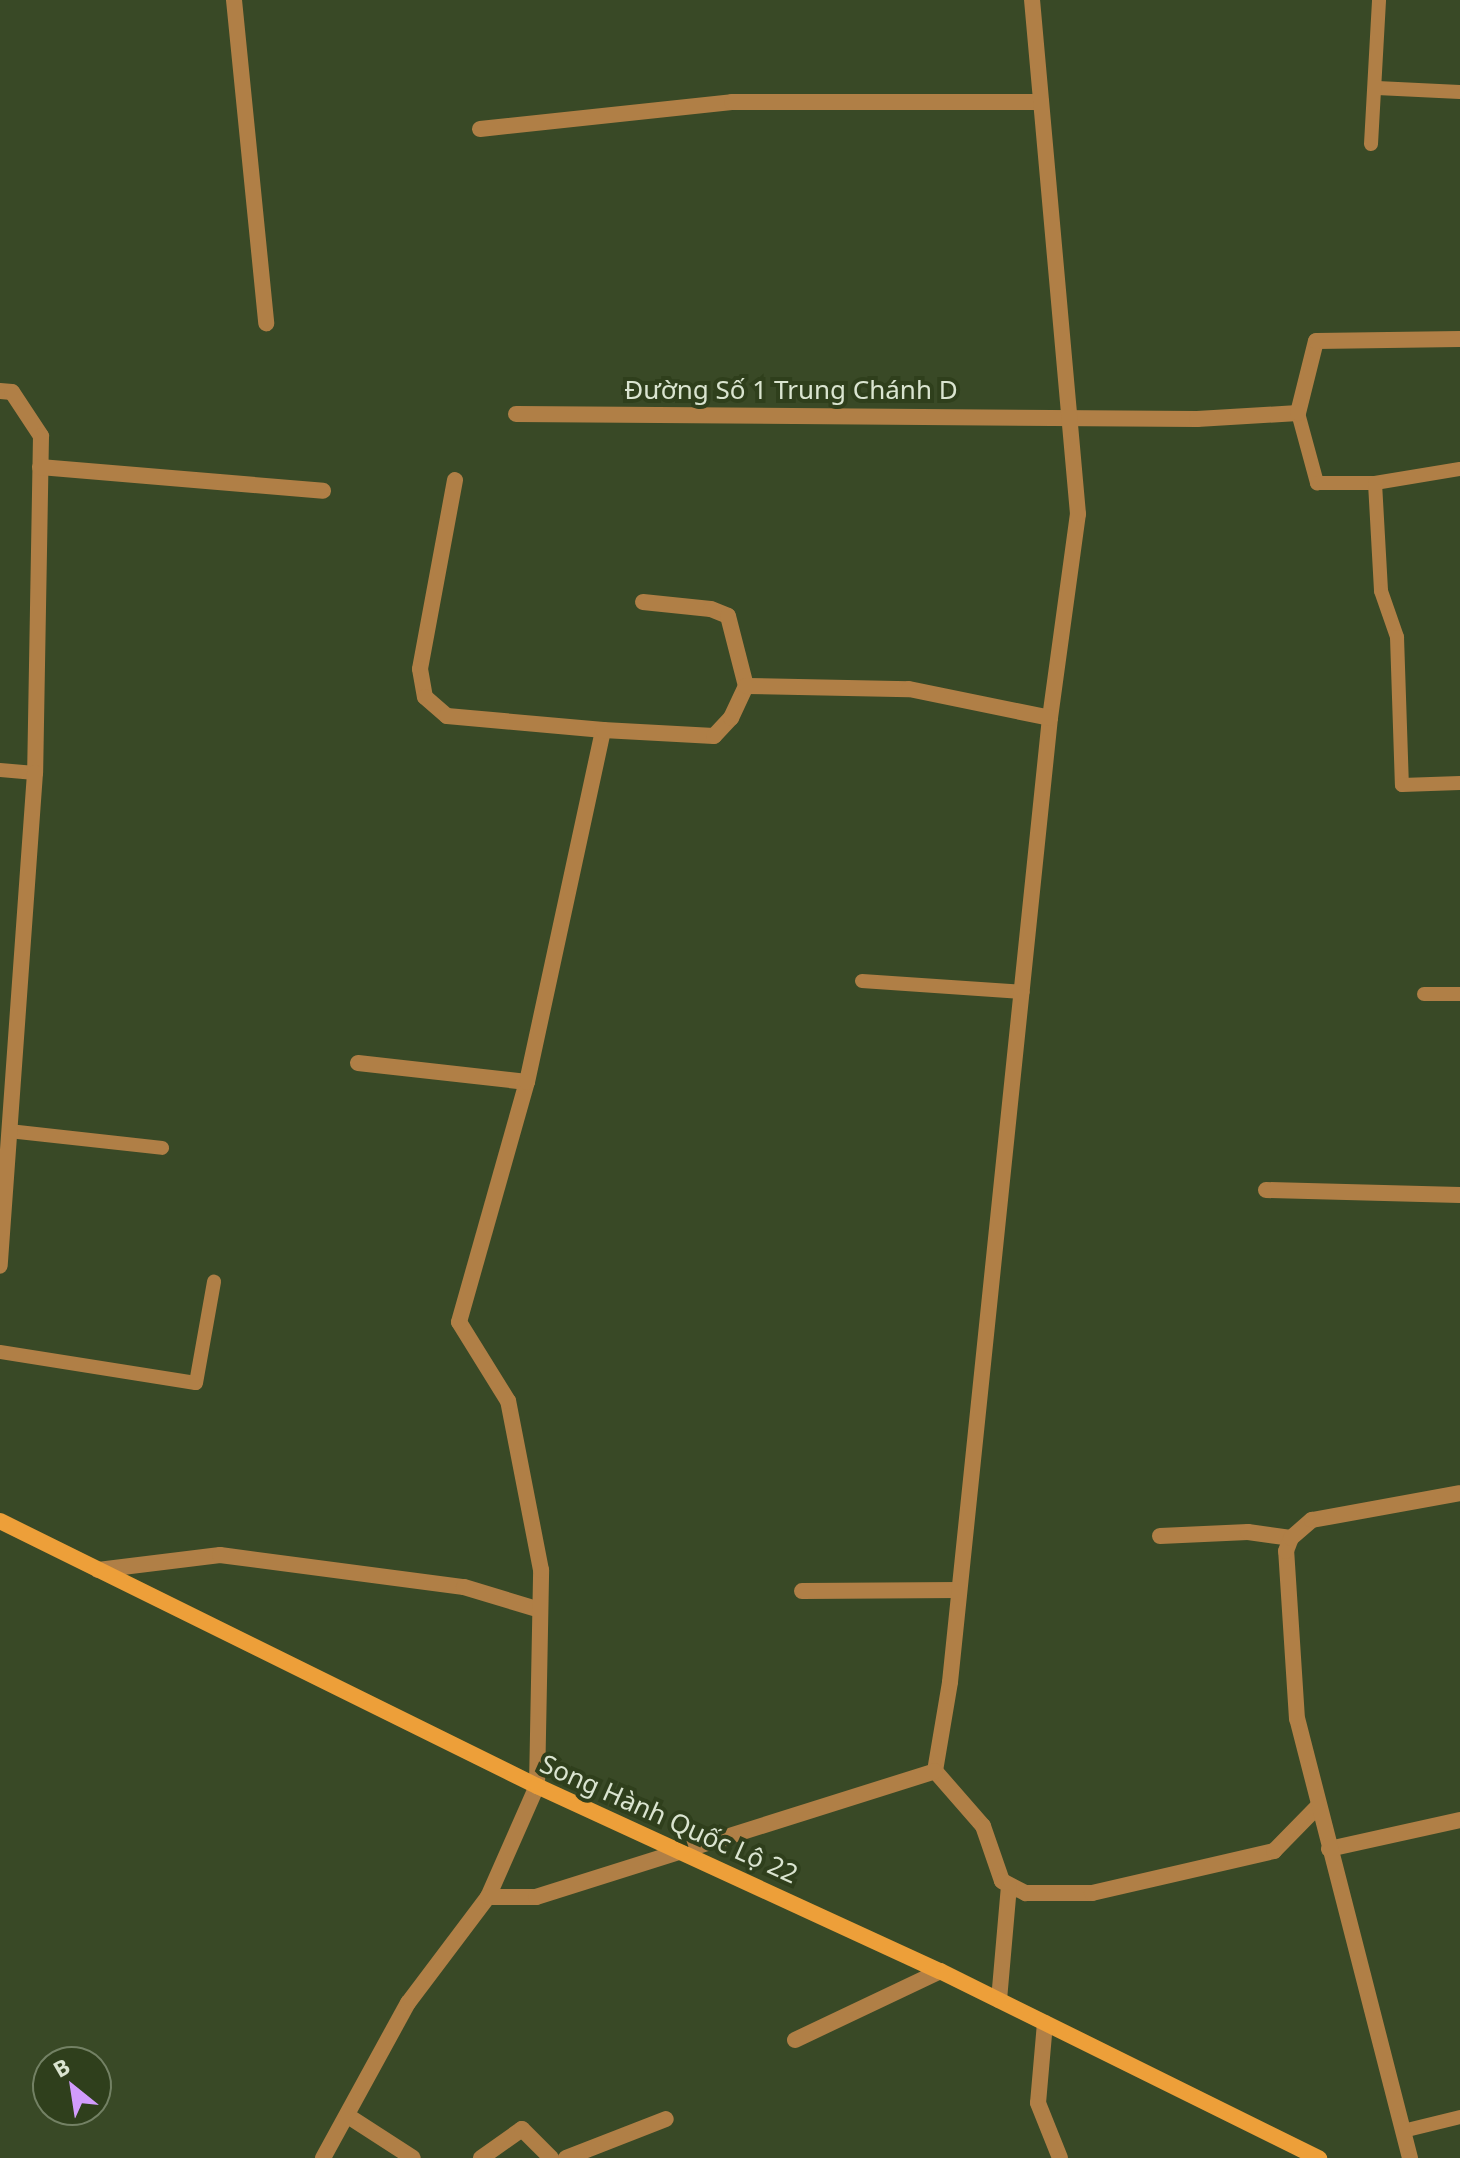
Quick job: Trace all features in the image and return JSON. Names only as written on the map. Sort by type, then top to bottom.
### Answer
[{"type":"street","points":[[234,0],[266,323]]},
{"type":"street","points":[[1032,0],[1066,414],[1078,514],[1050,718],[959,1590],[935,1771],[983,1826],[1002,1881],[1026,1893],[1092,1893],[1274,1851],[1318,1806]]},
{"type":"street","points":[[480,129],[732,102],[1041,102]]},
{"type":"street","points":[[1298,413],[1316,341],[1460,339]]},
{"type":"street","points":[[0,391],[12,392],[41,436],[35,773],[0,1266]]},
{"type":"street","name":"Đường Số 1 Trung Chánh D","points":[[516,414],[1066,414],[1197,419],[1298,413]]},
{"type":"street","points":[[40,467],[323,491]]},
{"type":"street","points":[[455,480],[420,669],[425,697],[447,716],[714,736],[731,718],[746,686],[728,616],[711,609],[643,602]]},
{"type":"street","points":[[746,686],[909,689],[1050,718]]},
{"type":"street","points":[[323,2158],[408,2003],[488,1897],[537,1786],[541,1570],[508,1401],[459,1322],[527,1082],[603,730]]},
{"type":"street","points":[[358,1063],[527,1082]]},
{"type":"street","points":[[1266,1190],[1460,1195]]},
{"type":"street","points":[[1410,2158],[1297,1719],[1286,1551],[1291,1538],[1312,1520],[1460,1493]]},
{"type":"street","name":"Song Hành Quốc Lộ 22","points":[[0,1521],[537,1786],[687,1851],[940,1971],[1319,2158]]},
{"type":"street","points":[[1160,1536],[1238,1532],[1291,1538]]},
{"type":"street","points":[[98,1570],[220,1555],[464,1587],[540,1610]]},
{"type":"street","points":[[802,1591],[959,1590]]},
{"type":"street","points":[[488,1897],[536,1897],[935,1771]]},
{"type":"street","points":[[1329,1849],[1460,1820]]},
{"type":"street","points":[[999,2000],[1009,1885]]},
{"type":"street","points":[[795,2040],[940,1971]]},
{"type":"street","points":[[1045,2023],[1038,2103],[1060,2158]]},
{"type":"street","points":[[348,2116],[413,2158]]},
{"type":"street","points":[[566,2158],[666,2119]]},
{"type":"street","points":[[481,2158],[522,2129],[551,2158]]},
{"type":"lane","points":[[1371,144],[1377,88],[1379,0]]},
{"type":"lane","points":[[1377,88],[1460,92]]},
{"type":"lane","points":[[1298,413],[1317,483],[1375,483],[1460,469]]},
{"type":"lane","points":[[1375,483],[1381,591],[1397,637],[1402,785],[1460,783]]},
{"type":"lane","points":[[0,770],[35,773]]},
{"type":"lane","points":[[862,981],[1023,992]]},
{"type":"lane","points":[[1424,994],[1460,994]]},
{"type":"lane","points":[[9,1131],[162,1148]]},
{"type":"lane","points":[[0,1352],[196,1383],[214,1282]]},
{"type":"lane","points":[[1403,2131],[1460,2117]]}]
